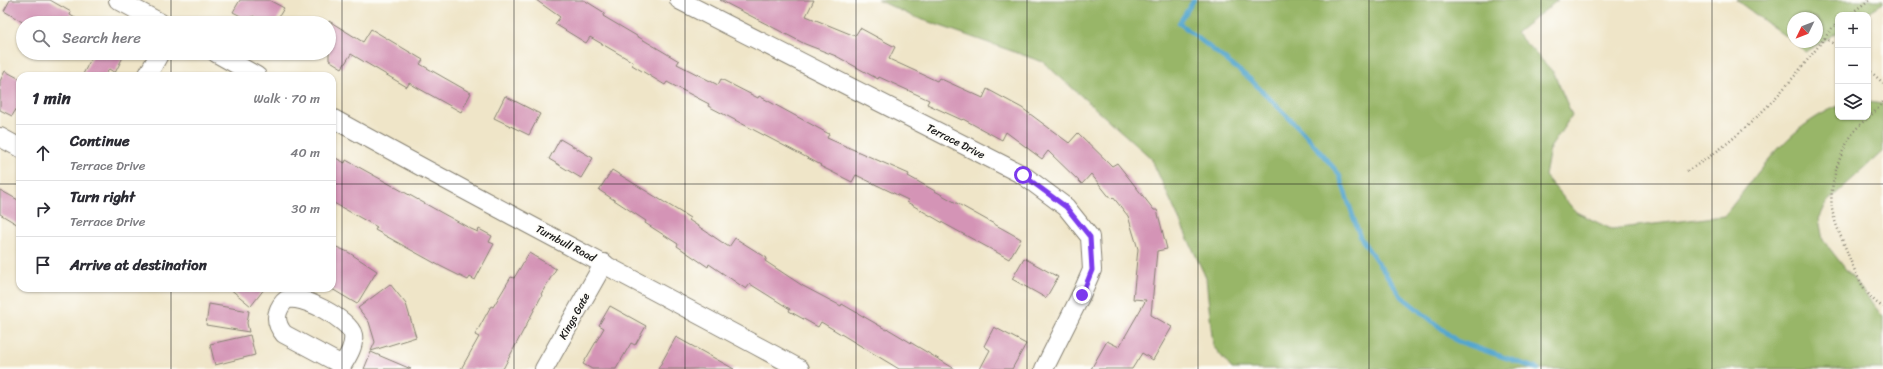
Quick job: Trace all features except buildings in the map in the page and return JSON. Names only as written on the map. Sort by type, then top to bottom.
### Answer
[{"type":"street","points":[[118,0],[148,16]]},
{"type":"street","name":"Terrace Drive","points":[[679,0],[1023,175],[1066,207],[1090,237],[1092,270],[1082,295],[1044,369]]},
{"type":"street","points":[[149,72],[156,60]]},
{"type":"street","points":[[228,60],[250,72]]},
{"type":"street","name":"Turnbull Road","points":[[336,120],[424,169],[604,263],[800,369]]},
{"type":"street","points":[[0,138],[16,146]]},
{"type":"street","name":"Kings Gate","points":[[544,369],[604,263]]},
{"type":"path","points":[[1853,12],[1869,0]]},
{"type":"path","points":[[1687,170],[1706,160],[1760,113],[1796,76],[1835,26]]},
{"type":"path","points":[[1824,38],[1835,45]]},
{"type":"path","points":[[1871,72],[1883,83]]},
{"type":"path","points":[[1883,102],[1878,110],[1853,132],[1839,160],[1832,188],[1833,213],[1851,261],[1867,294],[1883,307]]},
{"type":"green space","points":[[878,0],[1558,0],[1516,33],[1554,73],[1572,115],[1550,148],[1545,176],[1576,212],[1611,229],[1724,216],[1774,153],[1803,126],[1819,115],[1835,107],[1835,120],[1871,120],[1871,102],[1883,104],[1883,151],[1827,202],[1819,219],[1823,240],[1883,317],[1883,369],[1232,369],[1213,346],[1206,278],[1151,158],[1043,62],[912,16]]},
{"type":"green space","points":[[1736,0],[1883,0],[1883,3],[1869,12],[1835,12],[1835,34],[1823,41],[1823,12],[1787,12],[1787,38]]},
{"type":"green space","points":[[1801,48],[1812,48],[1806,52]]},
{"type":"waterway","points":[[1194,0],[1179,23],[1250,79],[1302,131],[1339,174],[1360,237],[1401,296],[1457,341],[1538,369]]},
{"type":"route","points":[[1023,175],[1066,207],[1090,237],[1092,270],[1082,295]]}]
